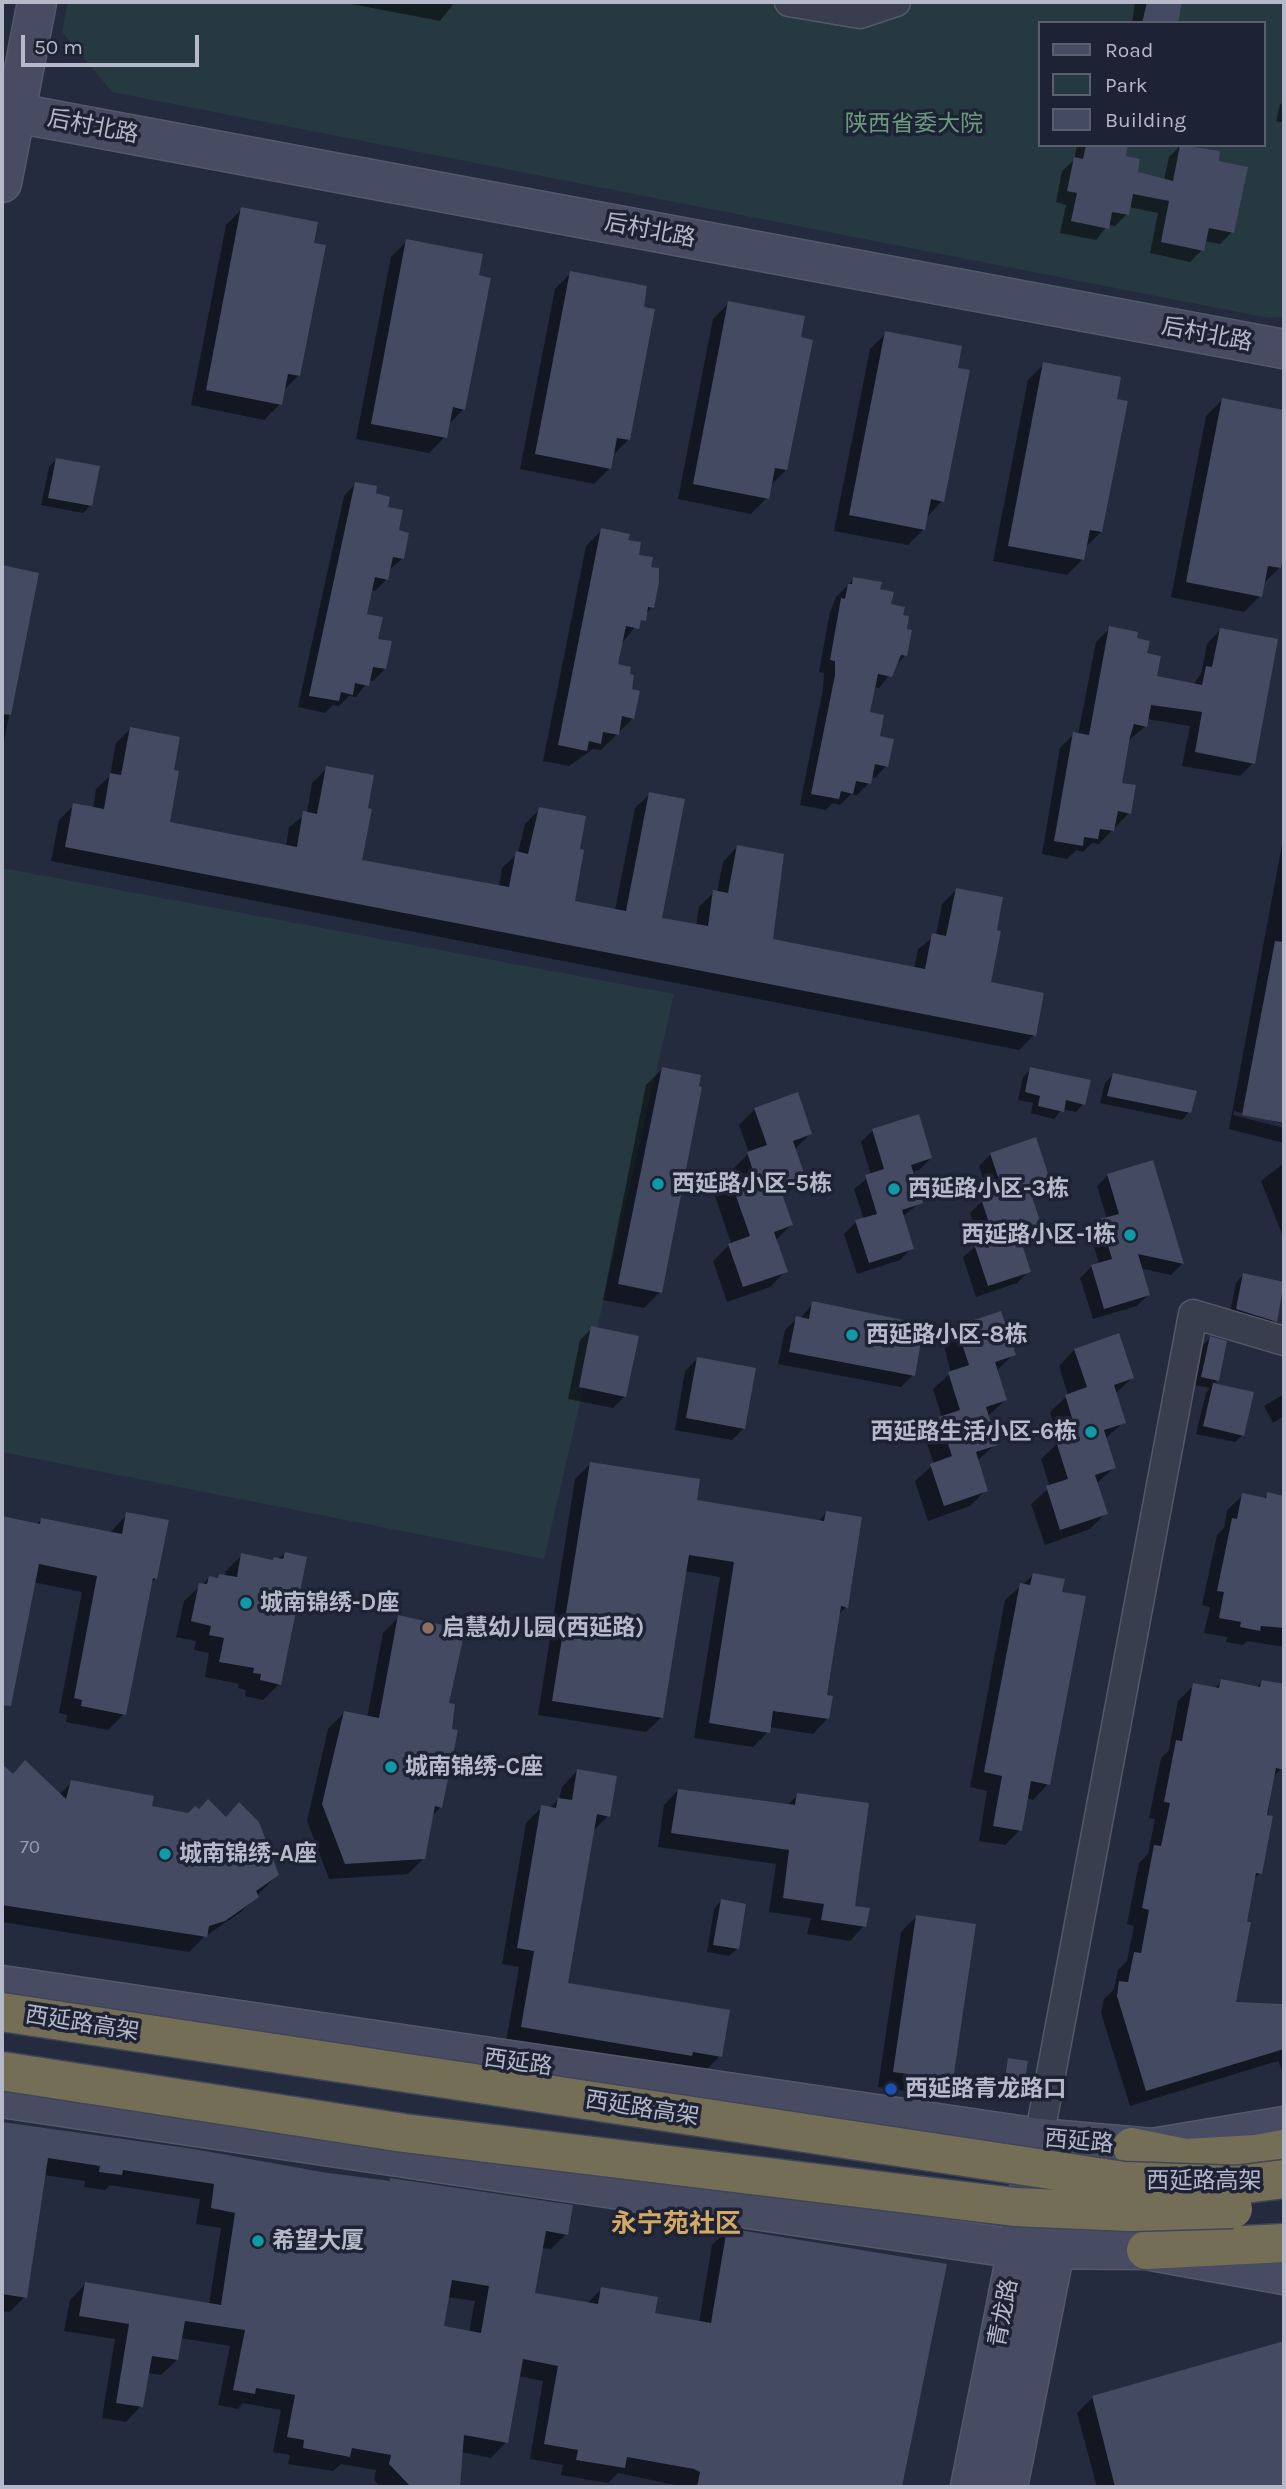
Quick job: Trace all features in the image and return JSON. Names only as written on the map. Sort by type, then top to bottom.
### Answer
[{"type":"highway","name":"西延路高架","points":[[2,2012],[1124,2181],[1236,2185],[1284,2179]]},
{"type":"highway","name":"西延路高架","points":[[2,2071],[404,2133],[1015,2207],[1130,2212],[1284,2205]]},
{"type":"highway","points":[[1132,2147],[1186,2158],[1256,2154],[1284,2149]]},
{"type":"highway","points":[[1146,2250],[1284,2243]]},
{"type":"main road","points":[[2,183],[37,2]]},
{"type":"main road","name":"后村北路","points":[[16,113],[1284,349]]},
{"type":"main road","name":"西延路","points":[[2,1985],[1039,2138],[1152,2148],[1284,2126]]},
{"type":"main road","points":[[2,2098],[1017,2249],[1146,2250],[1284,2275]]},
{"type":"main road","name":"青龙路","points":[[970,2487],[1039,2138]]},
{"type":"main road","name":"青龙路","points":[[1008,2487],[1076,2142]]},
{"type":"street","points":[[789,2],[860,14],[896,2]]},
{"type":"street","points":[[1039,2138],[1193,1314],[1284,1341]]},
{"type":"green space","name":"陕西省委大院","points":[[68,2],[1284,2],[1284,317],[1269,318],[112,92],[62,32]]},
{"type":"green space","points":[[2,868],[674,994],[544,1559],[2,1452]]},
{"type":"building","points":[[1147,2],[1182,2],[1178,21],[1142,21]]},
{"type":"building","points":[[1086,147],[1128,147],[1126,156],[1140,159],[1138,172],[1173,181],[1180,147],[1220,151],[1219,161],[1248,167],[1234,233],[1209,228],[1204,251],[1161,242],[1169,201],[1133,194],[1129,215],[1112,212],[1109,229],[1071,221],[1077,193],[1067,191],[1074,157],[1083,159]]},
{"type":"building","points":[[241,207],[318,222],[314,243],[326,245],[300,376],[288,374],[282,405],[206,390]]},
{"type":"building","points":[[406,239],[483,254],[479,275],[491,278],[465,410],[453,407],[447,438],[371,424]]},
{"type":"building","points":[[570,271],[647,286],[644,307],[655,309],[630,440],[617,438],[611,469],[535,454]]},
{"type":"building","points":[[728,301],[805,316],[801,337],[813,340],[787,470],[775,468],[769,499],[693,484]]},
{"type":"building","points":[[885,331],[962,346],[958,368],[970,370],[944,502],[931,499],[925,530],[849,515]]},
{"type":"building","points":[[1043,362],[1121,377],[1117,399],[1128,401],[1102,532],[1090,530],[1084,560],[1008,546]]},
{"type":"building","points":[[1222,398],[1284,410],[1284,551],[1281,568],[1268,566],[1262,597],[1186,582]]},
{"type":"building","points":[[56,458],[100,466],[92,506],[48,498]]},
{"type":"building","points":[[355,482],[377,486],[376,493],[390,497],[388,507],[403,510],[399,530],[409,533],[404,559],[393,557],[388,580],[375,577],[367,614],[383,617],[378,639],[392,641],[386,669],[373,667],[369,686],[355,683],[353,695],[341,692],[339,701],[309,696]]},
{"type":"building","points":[[601,528],[630,534],[628,540],[641,542],[639,555],[653,557],[651,567],[659,568],[659,582],[654,608],[648,607],[646,621],[641,620],[639,629],[626,626],[618,664],[631,667],[630,674],[634,675],[632,689],[640,691],[634,719],[622,716],[619,735],[603,732],[601,744],[589,741],[587,751],[558,745]]},
{"type":"building","points":[[2,565],[39,573],[11,715],[2,714]]},
{"type":"building","points":[[853,577],[882,582],[880,589],[894,592],[891,604],[905,607],[903,615],[909,616],[907,629],[912,630],[907,656],[901,655],[892,677],[878,674],[870,712],[884,715],[880,736],[894,739],[888,767],[875,764],[871,784],[856,781],[853,794],[841,791],[839,799],[811,794],[835,675],[835,661],[830,660],[841,598],[845,599],[848,584],[852,584]]},
{"type":"building","points":[[1109,626],[1138,632],[1137,638],[1150,641],[1147,653],[1161,656],[1157,676],[1202,685],[1206,666],[1212,667],[1220,628],[1278,639],[1255,764],[1195,752],[1202,712],[1151,705],[1147,727],[1134,724],[1130,737],[1122,783],[1136,785],[1131,814],[1118,811],[1114,831],[1100,829],[1098,839],[1084,837],[1083,846],[1054,841],[1073,732],[1089,735]]},
{"type":"building","points":[[130,727],[180,737],[174,770],[179,771],[170,822],[297,847],[303,811],[317,814],[326,766],[374,775],[368,808],[372,809],[362,860],[509,887],[516,851],[528,854],[539,807],[586,816],[580,849],[584,850],[575,901],[626,911],[649,792],[685,799],[662,918],[708,926],[713,890],[728,893],[737,845],[784,854],[773,939],[925,969],[932,933],[946,936],[956,888],[1003,897],[997,930],[1001,931],[991,982],[1044,993],[1036,1036],[65,847],[73,803],[104,809],[110,773],[121,775]]},
{"type":"building","points":[[1275,941],[1284,942],[1284,1123],[1242,1115]]},
{"type":"building","name":"西延路小区-5栋","points":[[662,1067],[701,1075],[699,1086],[702,1087],[662,1293],[618,1284]]},
{"type":"building","points":[[1030,1067],[1091,1080],[1085,1105],[1066,1100],[1064,1112],[1038,1106],[1040,1096],[1025,1092]]},
{"type":"building","points":[[1113,1073],[1197,1091],[1191,1113],[1107,1096]]},
{"type":"building","points":[[798,1092],[812,1134],[793,1141],[806,1179],[780,1188],[793,1225],[774,1232],[788,1272],[743,1287],[728,1244],[750,1236],[730,1179],[758,1186],[747,1152],[767,1145],[754,1108]]},
{"type":"building","name":"西延路小区-3栋","points":[[919,1114],[932,1158],[911,1165],[923,1203],[902,1210],[914,1249],[869,1263],[855,1220],[877,1214],[865,1175],[884,1169],[872,1129]]},
{"type":"building","points":[[1036,1137],[1050,1180],[1029,1188],[1041,1224],[1018,1232],[1031,1272],[988,1286],[974,1244],[994,1237],[981,1199],[1003,1192],[990,1153]]},
{"type":"building","name":"西延路小区-1栋","points":[[1153,1160],[1184,1264],[1138,1254],[1150,1295],[1104,1309],[1091,1265],[1112,1259],[1100,1219],[1119,1214],[1107,1174]]},
{"type":"building","points":[[1243,1273],[1284,1282],[1277,1322],[1236,1309]]},
{"type":"building","name":"西延路小区-8栋","points":[[812,1301],[913,1322],[910,1339],[921,1341],[915,1376],[789,1352],[796,1316],[809,1319]]},
{"type":"building","points":[[1001,1311],[1016,1355],[995,1362],[1007,1400],[986,1407],[998,1445],[976,1452],[988,1491],[944,1506],[930,1464],[952,1456],[939,1417],[960,1410],[948,1372],[969,1365],[956,1326]]},
{"type":"building","points":[[591,1326],[639,1336],[626,1397],[579,1387]]},
{"type":"building","name":"西延路生活小区-6栋","points":[[1119,1333],[1134,1378],[1114,1385],[1126,1423],[1104,1430],[1116,1468],[1095,1475],[1108,1514],[1060,1530],[1046,1486],[1068,1479],[1056,1441],[1077,1434],[1065,1395],[1087,1387],[1074,1349]]},
{"type":"building","points":[[1210,1336],[1227,1341],[1219,1381],[1201,1377]]},
{"type":"building","points":[[697,1357],[756,1368],[745,1429],[686,1418]]},
{"type":"building","points":[[1213,1383],[1254,1392],[1244,1436],[1203,1426]]},
{"type":"building","points":[[590,1462],[700,1479],[697,1500],[824,1521],[826,1511],[862,1517],[848,1608],[841,1606],[827,1695],[833,1696],[829,1719],[773,1711],[770,1733],[709,1723],[734,1562],[689,1555],[663,1718],[552,1701]]},
{"type":"building","points":[[1267,1492],[1284,1496],[1284,1628],[1261,1626],[1260,1631],[1240,1627],[1241,1622],[1219,1618],[1224,1592],[1217,1591],[1232,1518],[1237,1519],[1242,1493],[1266,1498]]},
{"type":"building","points":[[126,1512],[169,1520],[157,1579],[153,1578],[126,1715],[81,1706],[82,1700],[74,1698],[97,1576],[39,1564],[11,1706],[2,1705],[2,1516],[40,1524],[41,1518],[122,1534]]},
{"type":"building","name":"城南锦绣-D座","points":[[285,1552],[307,1557],[281,1685],[260,1680],[261,1674],[253,1673],[254,1668],[219,1662],[224,1638],[209,1635],[211,1626],[191,1621],[199,1583],[207,1584],[209,1576],[218,1578],[219,1574],[237,1577],[241,1553],[273,1560],[274,1557],[283,1559]]},
{"type":"building","points":[[1033,1573],[1065,1579],[1062,1592],[1086,1596],[1050,1785],[1031,1781],[1022,1831],[993,1826],[1002,1776],[984,1772],[1020,1583],[1030,1585]]},
{"type":"building","name":"城南锦绣-C座","points":[[398,1615],[465,1630],[449,1703],[455,1704],[452,1729],[458,1730],[442,1808],[435,1806],[425,1859],[345,1864],[322,1804],[344,1711],[379,1718]]},
{"type":"building","points":[[1221,1679],[1260,1687],[1262,1680],[1284,1684],[1284,1770],[1276,1768],[1267,1815],[1273,1816],[1262,1874],[1256,1873],[1247,1922],[1251,1922],[1236,2002],[1284,2004],[1284,2049],[1146,2091],[1117,1996],[1119,1981],[1128,1982],[1134,1952],[1141,1953],[1149,1910],[1142,1908],[1154,1845],[1161,1846],[1170,1803],[1164,1802],[1176,1740],[1182,1741],[1193,1683],[1219,1688]]},
{"type":"building","name":"城南锦绣-A座","points":[[25,1760],[66,1799],[71,1780],[154,1796],[152,1806],[188,1813],[195,1806],[199,1809],[208,1799],[226,1817],[239,1802],[259,1822],[279,1875],[256,1891],[259,1897],[225,1921],[209,1926],[207,1937],[2,1905],[2,1764],[13,1774]]},
{"type":"building","points":[[577,1769],[617,1776],[610,1817],[597,1814],[568,1983],[730,2010],[722,2057],[693,2052],[692,2056],[521,2027],[534,1951],[517,1948],[541,1805],[556,1808],[558,1798],[572,1800]]},
{"type":"building","points":[[678,1789],[795,1805],[797,1793],[869,1803],[855,1906],[870,1908],[866,1927],[821,1920],[824,1904],[783,1898],[789,1850],[671,1833]]},
{"type":"building","points":[[721,1899],[746,1904],[739,1949],[713,1945]]},
{"type":"building","points":[[916,1915],[976,1924],[953,2080],[893,2072]]},
{"type":"building","points":[[1008,2058],[1028,2061],[1024,2084],[1004,2081]]},
{"type":"building","points":[[2,2122],[194,2149],[322,2172],[390,2181],[390,2178],[573,2205],[568,2235],[546,2231],[535,2293],[598,2304],[601,2287],[658,2297],[655,2313],[711,2323],[727,2228],[947,2264],[902,2487],[697,2487],[700,2472],[694,2469],[627,2457],[625,2468],[576,2460],[578,2450],[544,2444],[558,2366],[523,2359],[508,2443],[464,2435],[460,2487],[411,2487],[389,2464],[391,2455],[352,2448],[350,2457],[303,2448],[304,2440],[287,2437],[295,2395],[256,2388],[255,2394],[233,2390],[245,2330],[185,2321],[178,2360],[152,2356],[143,2407],[116,2403],[129,2324],[79,2316],[85,2282],[221,2305],[235,2213],[211,2208],[214,2184],[123,2170],[122,2175],[99,2172],[100,2166],[48,2158],[27,2298],[2,2294]],"holes":[[[452,2280],[489,2286],[481,2333],[444,2326]]]},
{"type":"building","points":[[1284,2341],[1284,2487],[1115,2487],[1092,2396]]},
{"type":"place","name":"西延路小区-5栋","points":[[658,1184]]},
{"type":"place","name":"西延路小区-3栋","points":[[894,1189]]},
{"type":"place","name":"西延路小区-1栋","points":[[1130,1235]]},
{"type":"place","name":"西延路小区-8栋","points":[[852,1335]]},
{"type":"place","name":"西延路生活小区-6栋","points":[[1091,1432]]},
{"type":"place","name":"城南锦绣-D座","points":[[246,1603]]},
{"type":"place","name":"启慧幼儿园(西延路)","points":[[428,1628]]},
{"type":"place","name":"城南锦绣-C座","points":[[391,1767]]},
{"type":"place","name":"城南锦绣-A座","points":[[165,1854]]},
{"type":"place","name":"西延路青龙路口","points":[[891,2089]]},
{"type":"place","name":"希望大厦","points":[[258,2241]]},
{"type":"district","name":"永宁苑社区","points":[[676,2225]]}]
